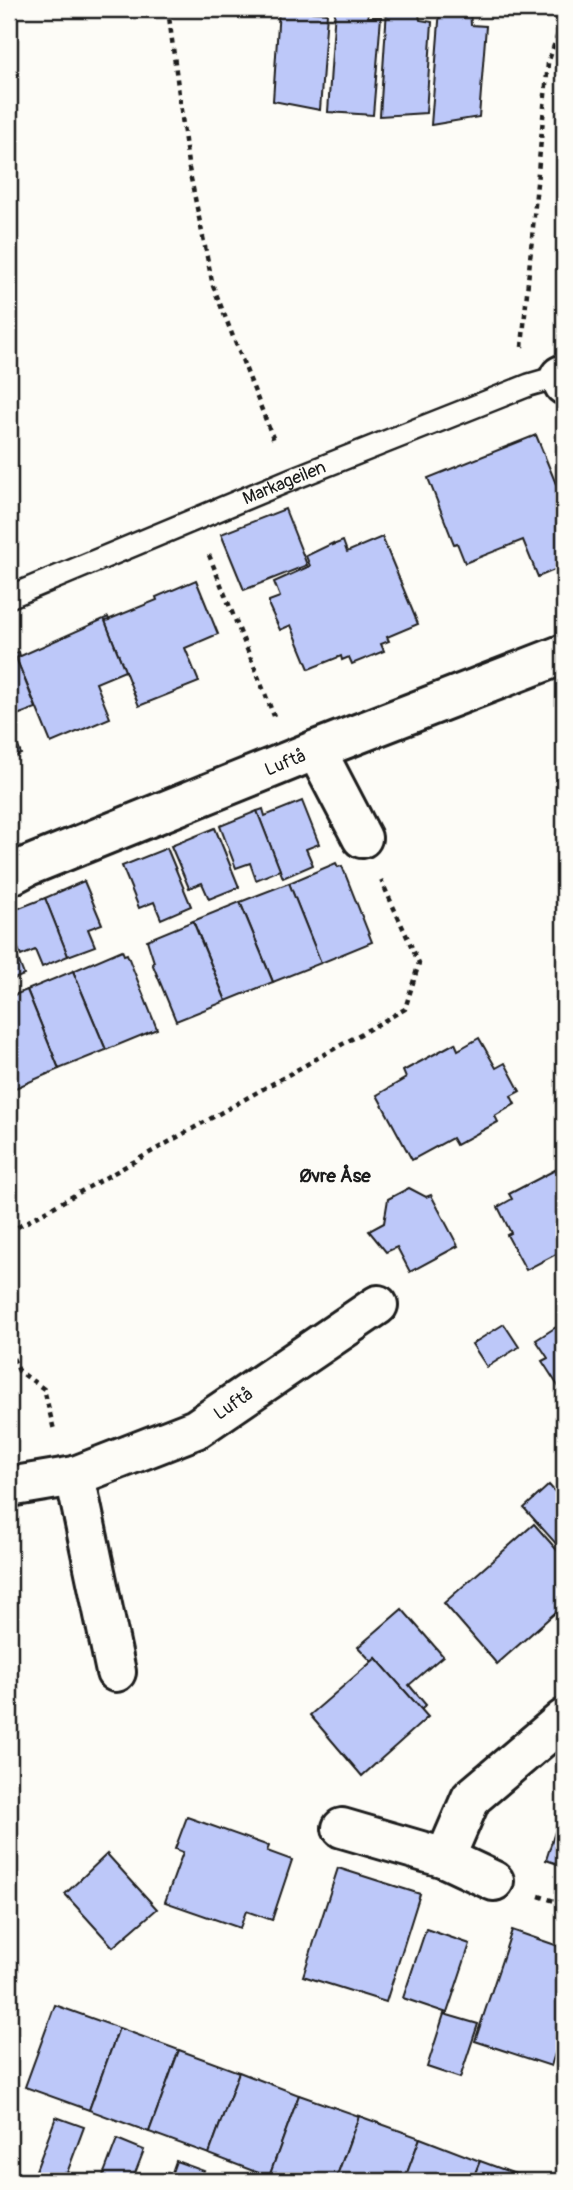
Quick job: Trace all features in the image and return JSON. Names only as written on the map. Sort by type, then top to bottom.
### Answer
[{"type":"street","name":"Luftå","points":[[9,876],[305,755],[564,654]]},
{"type":"street","points":[[305,755],[362,838]]},
{"type":"street","name":"Luftå","points":[[9,1487],[71,1477],[196,1429],[377,1305]]},
{"type":"street","points":[[71,1477],[116,1672]]},
{"type":"street","points":[[444,1858],[471,1798],[564,1719]]},
{"type":"street","points":[[342,1828],[444,1858],[495,1881]]},
{"type":"lane","name":"Markageilen","points":[[9,597],[292,479],[554,380]]},
{"type":"path","points":[[168,9],[188,164],[213,286],[276,447],[292,479]]},
{"type":"path","points":[[554,380],[521,358],[548,63],[564,16]]},
{"type":"path","points":[[196,518],[270,705],[305,755]]},
{"type":"path","points":[[9,1232],[405,1009],[419,963],[362,838]]},
{"type":"path","points":[[9,1349],[19,1371],[44,1389],[71,1477]]},
{"type":"building","points":[[279,9],[311,9],[312,12],[327,13],[320,110],[273,101]]},
{"type":"building","points":[[335,9],[367,9],[368,17],[381,17],[373,115],[328,112]]},
{"type":"building","points":[[387,9],[418,9],[420,20],[432,22],[426,113],[380,116]]},
{"type":"building","points":[[440,9],[470,9],[471,25],[486,26],[479,117],[431,125]]},
{"type":"building","points":[[536,435],[563,501],[560,502],[564,513],[564,566],[538,577],[523,540],[465,563],[457,543],[454,544],[428,478]]},
{"type":"building","points":[[285,509],[307,565],[244,590],[221,534]]},
{"type":"building","points":[[382,537],[418,624],[387,637],[389,641],[381,644],[384,651],[352,664],[349,657],[342,660],[341,656],[309,669],[291,625],[280,630],[269,606],[269,601],[280,597],[274,582],[310,566],[306,556],[333,543],[343,541],[347,552]]},
{"type":"building","points":[[196,580],[218,634],[185,648],[199,682],[139,706],[105,621],[157,600],[156,597]]},
{"type":"building","points":[[108,617],[109,620],[105,621],[125,671],[96,683],[110,718],[51,743],[16,658]]},
{"type":"building","points":[[19,652],[20,656],[16,658],[36,708],[9,718],[9,656]]},
{"type":"building","points":[[9,724],[21,754],[9,759]]},
{"type":"building","points":[[302,801],[319,844],[306,849],[313,865],[283,878],[257,811],[263,809],[265,816]]},
{"type":"building","points":[[257,811],[280,870],[256,880],[250,863],[236,868],[220,826]]},
{"type":"building","points":[[215,828],[239,887],[209,899],[202,883],[189,888],[171,846]]},
{"type":"building","points":[[167,848],[191,906],[161,919],[154,902],[139,908],[122,866]]},
{"type":"building","points":[[336,863],[338,867],[342,866],[372,942],[321,963],[289,883]]},
{"type":"building","points":[[84,881],[102,924],[88,929],[95,946],[68,956],[45,898]]},
{"type":"building","points":[[289,883],[321,963],[273,982],[240,902]]},
{"type":"building","points":[[45,898],[68,956],[42,967],[35,950],[21,956],[9,925],[9,912]]},
{"type":"building","points":[[240,902],[273,982],[226,1001],[193,921]]},
{"type":"building","points":[[193,921],[226,1001],[176,1021],[152,963],[154,962],[147,940]]},
{"type":"building","points":[[9,936],[24,975],[9,981]]},
{"type":"building","points":[[122,950],[124,955],[127,954],[157,1029],[106,1050],[73,971]]},
{"type":"building","points":[[73,971],[106,1050],[59,1069],[27,990]]},
{"type":"building","points":[[27,990],[59,1069],[11,1090],[9,997]]},
{"type":"building","points":[[479,1038],[496,1068],[505,1063],[520,1091],[511,1096],[515,1104],[495,1116],[498,1122],[456,1145],[452,1138],[412,1160],[377,1095],[406,1078],[403,1071],[455,1043],[458,1050]]},
{"type":"building","points":[[557,1169],[559,1174],[564,1171],[564,1250],[526,1270],[507,1235],[511,1233],[498,1207],[512,1199],[509,1194]]},
{"type":"building","points":[[409,1188],[426,1197],[431,1195],[458,1246],[410,1272],[397,1247],[386,1252],[369,1231],[384,1223],[388,1199]]},
{"type":"building","points":[[564,1322],[562,1392],[542,1361],[548,1358],[536,1340]]},
{"type":"building","points":[[504,1324],[519,1347],[487,1367],[472,1344]]},
{"type":"building","points":[[549,1485],[564,1502],[564,1543],[559,1547],[524,1508]]},
{"type":"building","points":[[534,1524],[564,1558],[564,1605],[497,1664],[444,1603]]},
{"type":"building","points":[[402,1609],[443,1656],[409,1685],[426,1705],[421,1710],[376,1658],[372,1662],[358,1647]]},
{"type":"building","points":[[376,1658],[428,1717],[362,1776],[310,1715]]},
{"type":"building","points":[[564,1803],[564,1866],[546,1860]]},
{"type":"building","points":[[187,1817],[269,1846],[267,1851],[292,1860],[272,1920],[246,1911],[240,1928],[165,1902],[183,1852],[175,1849]]},
{"type":"building","points":[[107,1854],[157,1909],[113,1947],[65,1894]]},
{"type":"building","points":[[338,1868],[420,1894],[386,2002],[303,1976]]},
{"type":"building","points":[[426,1929],[470,1944],[447,2013],[403,1998]]},
{"type":"building","points":[[512,1930],[564,1948],[564,2025],[551,2066],[475,2041]]},
{"type":"building","points":[[55,2005],[119,2028],[89,2110],[25,2087]]},
{"type":"building","points":[[444,2014],[478,2024],[460,2078],[427,2067]]},
{"type":"building","points":[[119,2028],[179,2050],[149,2132],[89,2110]]},
{"type":"building","points":[[179,2050],[239,2072],[209,2154],[149,2132]]},
{"type":"building","points":[[239,2072],[299,2095],[269,2177],[209,2154]]},
{"type":"building","points":[[299,2095],[359,2116],[335,2181],[282,2181],[269,2177]]},
{"type":"building","points":[[359,2116],[420,2138],[404,2181],[335,2181]]},
{"type":"building","points":[[56,2117],[84,2127],[64,2181],[35,2173]]},
{"type":"building","points":[[420,2138],[480,2161],[472,2181],[404,2181]]},
{"type":"building","points":[[117,2139],[144,2150],[132,2181],[101,2181]]},
{"type":"building","points":[[176,2161],[204,2171],[200,2181],[169,2181]]},
{"type":"building","points":[[480,2161],[535,2181],[472,2181]]},
{"type":"district","name":"Øvre Åse","points":[[335,1175]]}]
